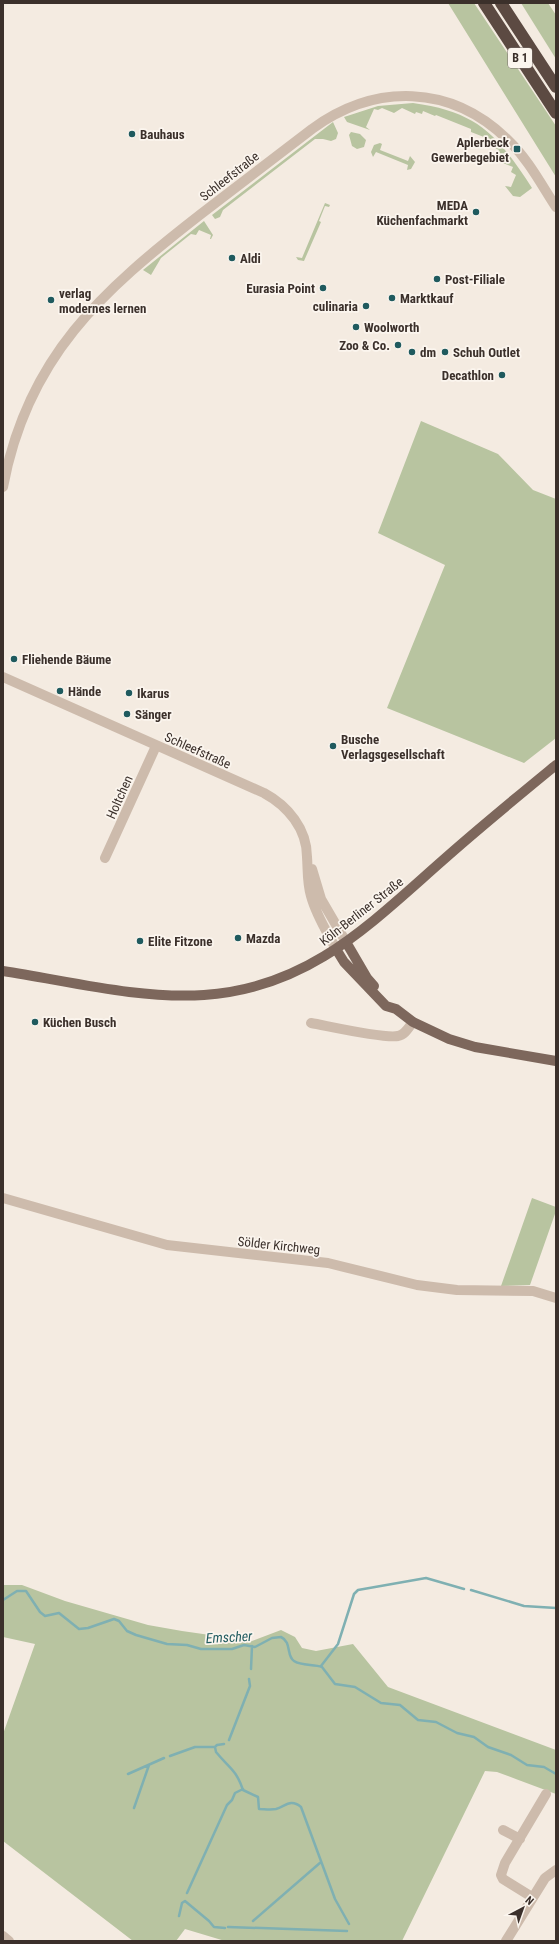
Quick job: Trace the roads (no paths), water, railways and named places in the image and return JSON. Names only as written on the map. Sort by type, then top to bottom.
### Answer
[{"type":"highway","name":"B 1","points":[[484,3],[556,113]]},
{"type":"highway","name":"B 1","points":[[501,3],[556,87]]},
{"type":"main road","name":"Köln-Berliner Straße","points":[[3,971],[125,991],[170,995],[205,995],[278,980],[311,965],[346,942],[381,914],[507,805],[556,766]]},
{"type":"main road","points":[[346,942],[367,978],[396,1010]]},
{"type":"main road","points":[[336,949],[344,962],[376,997],[386,1006],[396,1010],[414,1022],[449,1039],[475,1047],[556,1061]]},
{"type":"street","name":"Schleefstraße","points":[[3,487],[14,442],[32,396],[61,347],[87,313],[115,284],[148,256],[336,112],[375,99],[394,96],[424,97],[454,104],[475,114],[496,129],[509,141],[529,166],[556,207]]},
{"type":"street","name":"Schleefstraße","points":[[3,677],[273,798],[287,810],[298,826],[306,844],[308,858],[307,880],[313,904],[336,949]]},
{"type":"street","name":"Holtchen","points":[[105,858],[156,746]]},
{"type":"street","name":"Schleefstraße","points":[[308,858],[321,899],[346,942]]},
{"type":"street","points":[[311,1023],[383,1036],[398,1036],[405,1033],[414,1022]]},
{"type":"street","name":"Sölder Kirchweg","points":[[3,1198],[167,1246],[328,1263],[416,1285],[457,1290],[533,1291],[556,1298]]},
{"type":"street","points":[[532,1897],[503,1879],[501,1875],[546,1794]]},
{"type":"street","points":[[503,1830],[520,1839]]},
{"type":"street","points":[[506,1941],[545,1878],[556,1870]]},
{"type":"street","points":[[3,1936],[9,1941]]},
{"type":"waterway","points":[[321,1666],[338,1644],[354,1594],[358,1590],[426,1578],[464,1589]]},
{"type":"waterway","points":[[471,1590],[524,1606],[556,1608]]},
{"type":"waterway","name":"Emscher","points":[[3,1600],[17,1591],[26,1591],[40,1612],[45,1616],[59,1613],[79,1629],[88,1628],[114,1619],[119,1621],[127,1631],[136,1635],[167,1644],[187,1645],[201,1649],[232,1649],[244,1645],[255,1647],[272,1638],[281,1637],[287,1642],[290,1656],[294,1661],[300,1664],[322,1667],[335,1684],[355,1687],[381,1703],[400,1705],[418,1720],[436,1722],[457,1733],[474,1737],[488,1747],[511,1755],[527,1765],[544,1767],[556,1774]]},
{"type":"waterway","points":[[251,1669],[252,1646]]},
{"type":"waterway","points":[[229,1740],[250,1686],[249,1679]]},
{"type":"waterway","points":[[224,1744],[217,1745],[215,1747],[216,1752],[238,1777],[243,1790],[258,1797],[259,1809],[276,1809],[291,1803],[297,1804],[301,1807],[335,1899],[349,1924]]},
{"type":"waterway","points":[[170,1756],[195,1747],[215,1747]]},
{"type":"waterway","points":[[128,1774],[164,1758]]},
{"type":"waterway","points":[[134,1808],[149,1765]]},
{"type":"waterway","points":[[187,1893],[227,1805],[232,1800],[235,1793],[243,1789]]},
{"type":"waterway","points":[[253,1921],[321,1862]]},
{"type":"waterway","points":[[179,1916],[182,1903],[185,1901],[214,1927],[225,1928]]},
{"type":"waterway","points":[[228,1927],[347,1931]]},
{"type":"place","name":"Bauhaus","points":[[132,134]]},
{"type":"place","name":"Aplerbeck Gewerbegebiet","points":[[517,149]]},
{"type":"place","name":"MEDA Küchenfachmarkt","points":[[476,212]]},
{"type":"place","name":"Aldi","points":[[232,258]]},
{"type":"place","name":"Post-Filiale","points":[[437,279]]},
{"type":"place","name":"Eurasia Point","points":[[323,288]]},
{"type":"place","name":"Marktkauf","points":[[392,298]]},
{"type":"place","name":"verlag modernes lernen","points":[[51,300]]},
{"type":"place","name":"culinaria","points":[[366,306]]},
{"type":"place","name":"Woolworth","points":[[356,327]]},
{"type":"place","name":"Zoo & Co.","points":[[398,345]]},
{"type":"place","name":"dm","points":[[412,352]]},
{"type":"place","name":"Schuh Outlet","points":[[445,352]]},
{"type":"place","name":"Decathlon","points":[[502,375]]},
{"type":"place","name":"Fliehende Bäume","points":[[14,659]]},
{"type":"place","name":"Hände","points":[[60,691]]},
{"type":"place","name":"Ikarus","points":[[129,693]]},
{"type":"place","name":"Sänger","points":[[127,714]]},
{"type":"place","name":"Busche Verlagsgesellschaft","points":[[333,746]]},
{"type":"place","name":"Mazda","points":[[238,938]]},
{"type":"place","name":"Elite Fitzone","points":[[140,941]]},
{"type":"place","name":"Küchen Busch","points":[[35,1022]]}]
